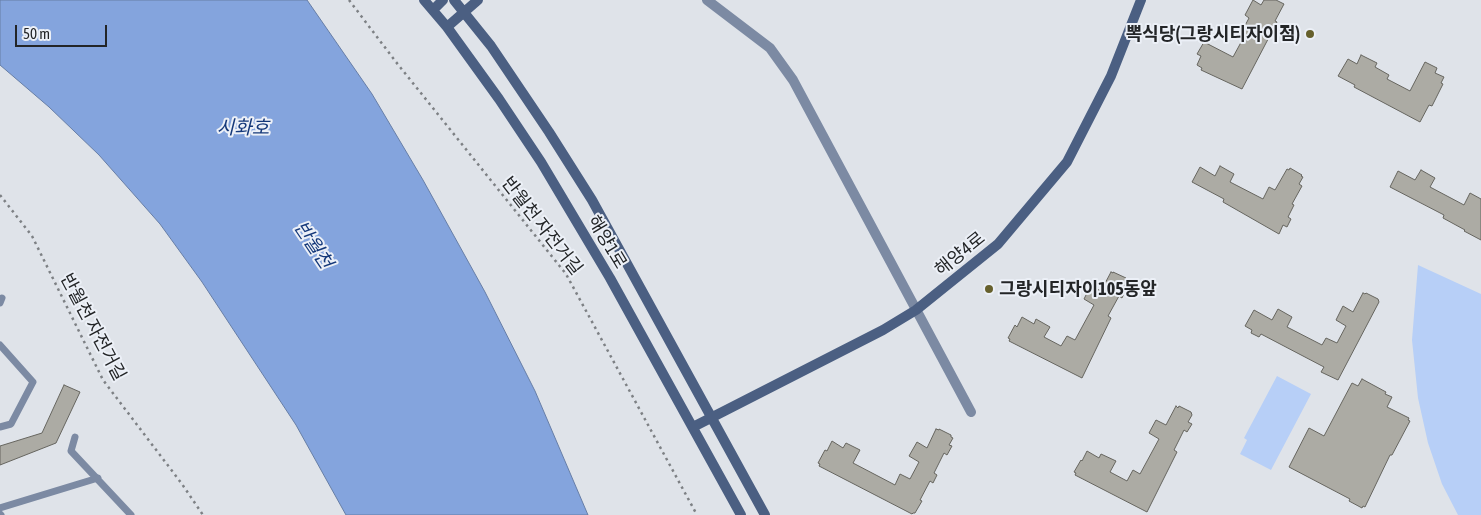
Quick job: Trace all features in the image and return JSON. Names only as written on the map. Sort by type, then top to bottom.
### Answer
[{"type":"street","name":"해양1로","points":[[424,0],[447,27],[499,99],[541,162],[614,287],[741,515]]},
{"type":"street","points":[[433,10],[443,0]]},
{"type":"street","name":"해양1로","points":[[454,0],[491,46],[592,200],[765,515]]},
{"type":"street","points":[[447,27],[478,0]]},
{"type":"street","points":[[707,0],[770,48],[793,80],[971,412]]},
{"type":"street","name":"해양4로","points":[[693,427],[883,330],[916,310],[998,244],[1067,162],[1111,76],[1141,0]]},
{"type":"lane","points":[[0,345],[33,382],[11,424],[0,427]]},
{"type":"lane","points":[[75,437],[71,451],[131,515]]},
{"type":"lane","points":[[0,508],[98,478]]},
{"type":"path","name":"반월천 자전거길","points":[[349,0],[396,62],[566,274],[696,515]]},
{"type":"path","name":"반월천 자전거길","points":[[0,196],[32,236],[103,380],[182,484],[203,515]]},
{"type":"shaded area","points":[[1418,265],[1481,294],[1481,515],[1458,515],[1442,484],[1428,443],[1418,398],[1412,340]]},
{"type":"shaded area","points":[[1277,376],[1311,394],[1271,470],[1240,454],[1247,440],[1244,438]]},
{"type":"water","name":"시화호","points":[[0,0],[307,0],[372,94],[423,180],[485,292],[535,391],[588,515],[346,515],[296,425],[202,282],[160,224],[99,155],[49,107],[0,65]]},
{"type":"building","points":[[1253,0],[1261,5],[1264,0],[1276,0],[1284,4],[1275,21],[1277,22],[1242,89],[1201,70],[1202,68],[1197,65],[1201,56],[1197,54],[1204,42],[1233,57],[1245,35],[1241,33],[1249,18],[1245,15]]},
{"type":"building","points":[[1361,55],[1377,63],[1375,67],[1389,75],[1387,79],[1410,91],[1425,62],[1437,68],[1435,73],[1444,77],[1441,83],[1443,84],[1432,106],[1429,105],[1420,122],[1354,87],[1355,85],[1338,76],[1348,59],[1357,64]]},
{"type":"building","points":[[1220,166],[1234,174],[1230,182],[1263,199],[1269,187],[1275,190],[1287,169],[1289,170],[1290,168],[1302,175],[1303,177],[1299,184],[1302,186],[1292,204],[1294,205],[1288,217],[1291,219],[1287,227],[1283,225],[1279,234],[1223,202],[1224,199],[1192,182],[1200,167],[1215,176]]},
{"type":"building","points":[[1421,170],[1435,178],[1430,187],[1464,205],[1470,193],[1481,199],[1481,240],[1443,218],[1444,215],[1390,187],[1398,171],[1415,180]]},
{"type":"building","points":[[1111,272],[1126,278],[1125,280],[1127,281],[1123,288],[1126,289],[1122,298],[1119,296],[1108,316],[1111,318],[1082,378],[1009,341],[1010,339],[1008,338],[1015,325],[1017,327],[1022,317],[1034,324],[1036,319],[1050,327],[1044,337],[1061,346],[1067,336],[1075,340],[1094,305],[1084,299],[1091,285],[1101,291]]},
{"type":"building","points":[[1363,293],[1378,299],[1379,302],[1338,380],[1321,372],[1324,367],[1261,334],[1259,337],[1251,333],[1252,330],[1245,326],[1254,310],[1272,320],[1278,309],[1292,317],[1287,327],[1322,345],[1326,338],[1337,343],[1346,326],[1336,320],[1343,306],[1353,312]]},
{"type":"building","points":[[1362,379],[1392,397],[1387,407],[1409,418],[1408,420],[1410,421],[1392,455],[1390,455],[1365,507],[1363,506],[1362,508],[1349,501],[1350,499],[1289,467],[1309,428],[1324,436],[1352,383],[1358,386]]},
{"type":"building","points":[[64,385],[80,392],[56,443],[0,465],[0,446],[42,433]]},
{"type":"building","points":[[1176,406],[1191,412],[1192,415],[1188,422],[1192,424],[1187,432],[1184,430],[1174,450],[1177,452],[1147,512],[1075,475],[1076,473],[1074,472],[1087,451],[1099,458],[1101,454],[1116,461],[1110,472],[1127,481],[1133,470],[1140,474],[1159,439],[1149,433],[1156,420],[1166,425]]},
{"type":"building","points":[[936,429],[951,435],[953,438],[949,445],[952,446],[947,455],[944,453],[934,473],[937,475],[933,483],[930,481],[920,500],[922,501],[915,513],[912,514],[819,466],[820,464],[818,463],[832,441],[843,448],[846,443],[860,450],[853,463],[895,485],[900,474],[910,479],[919,462],[909,456],[917,442],[927,448]]},
{"type":"place","name":"뽁식당(그랑시티자이점)","points":[[1310,34]]},
{"type":"place","name":"그랑시티자이105동앞","points":[[989,289]]},
{"type":"water label","name":"반월천","points":[[313,245]]}]
